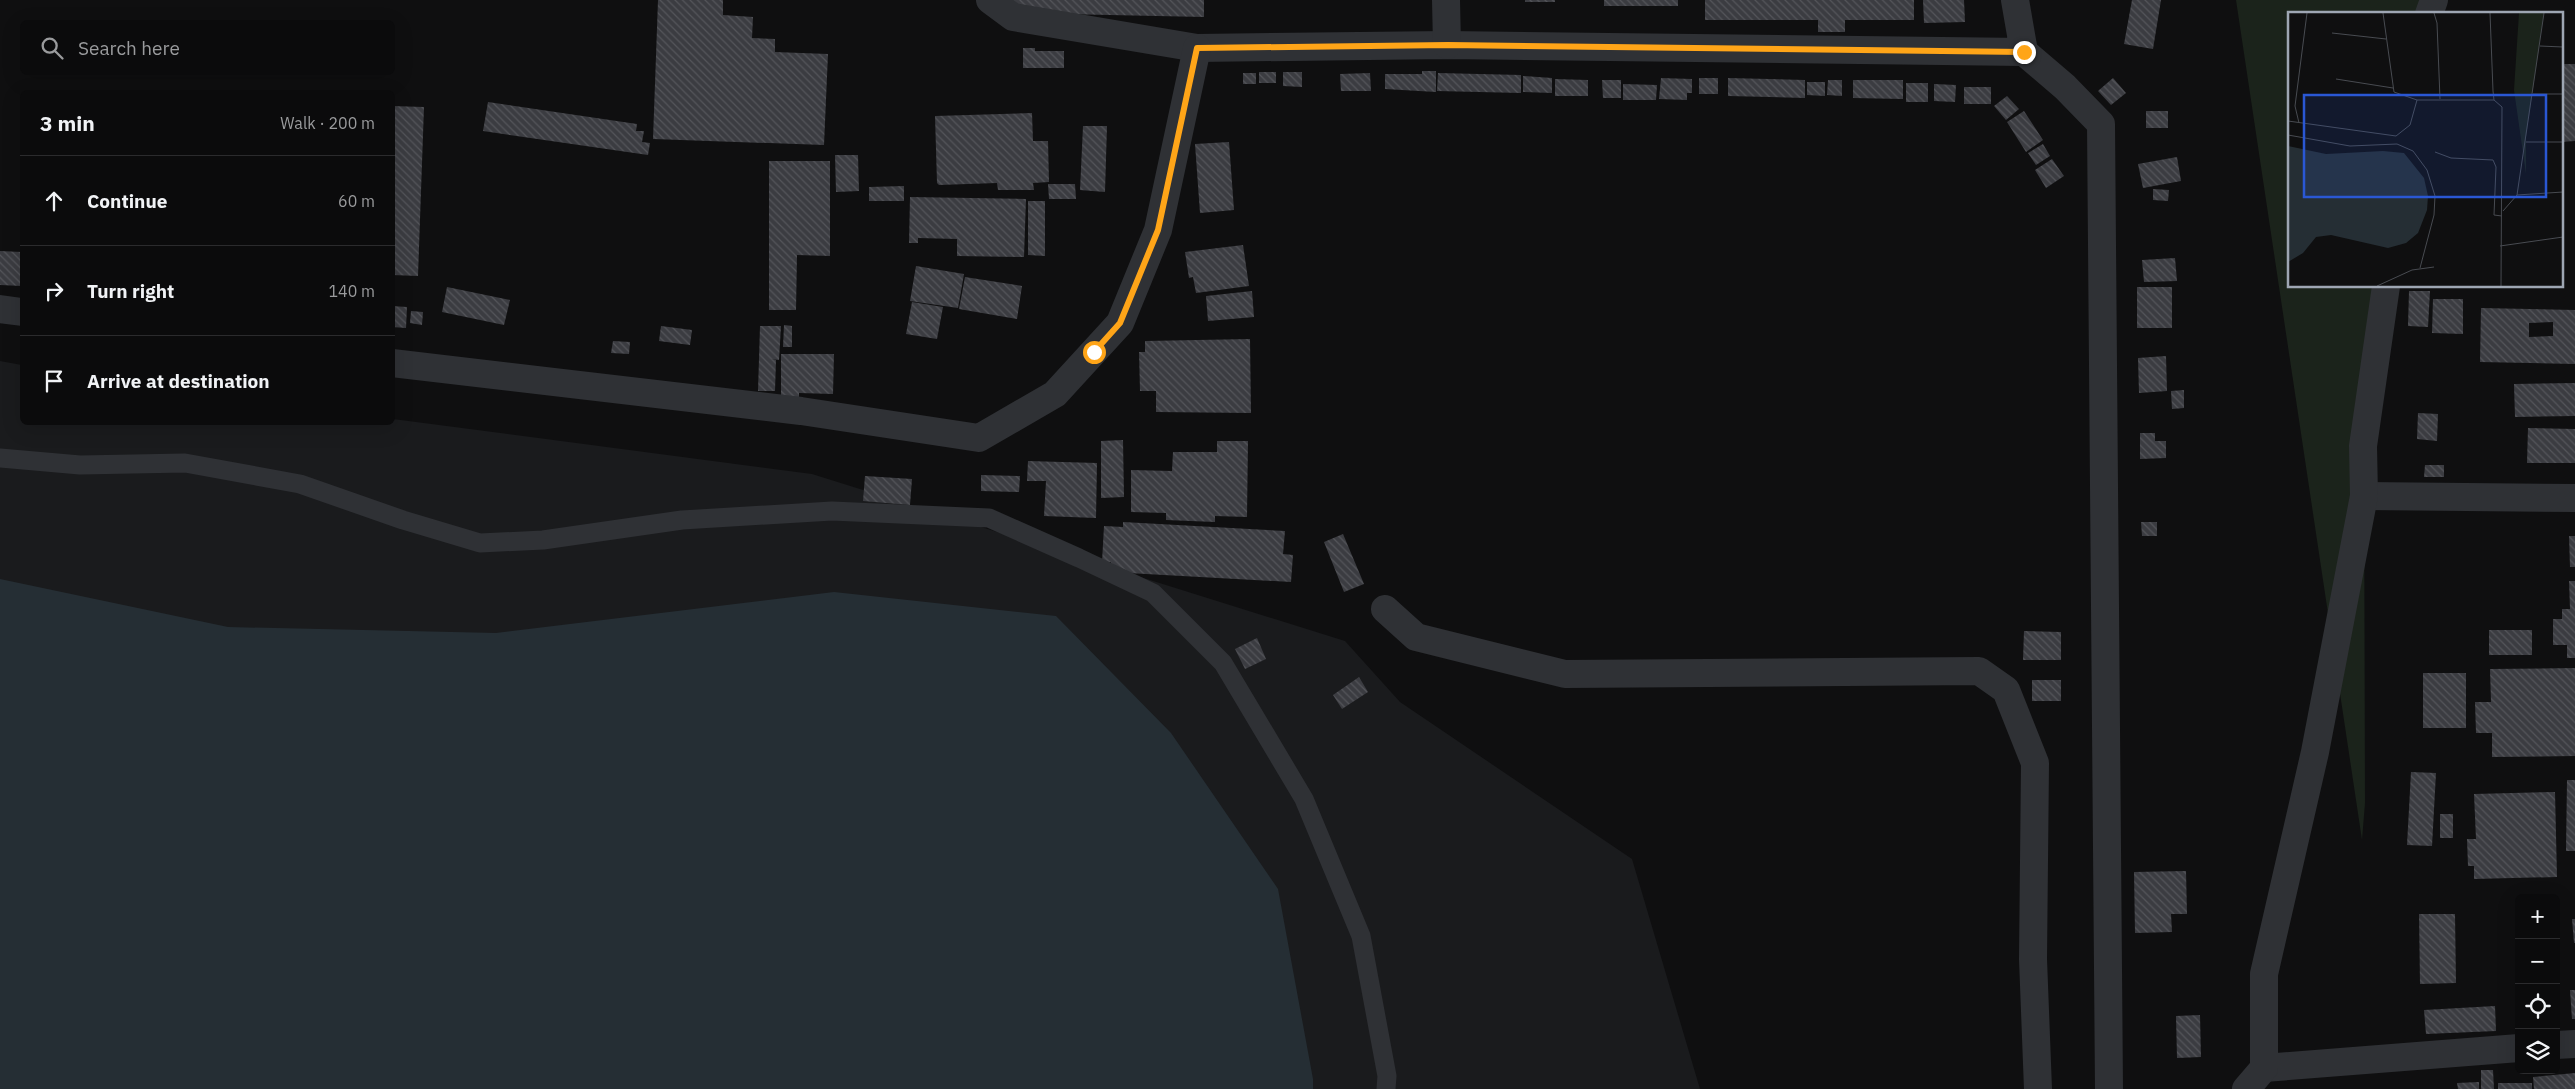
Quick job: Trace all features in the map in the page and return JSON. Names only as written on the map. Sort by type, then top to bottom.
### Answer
[{"type":"street","points":[[990,0],[1012,17],[1197,48],[1448,45],[2024,52]]},
{"type":"street","points":[[1446,0],[1448,45]]},
{"type":"street","points":[[2015,0],[2024,52],[2065,87],[2101,124],[2109,1089]]},
{"type":"street","points":[[2430,12],[2434,0]]},
{"type":"street","points":[[395,363],[801,411],[980,438],[1055,394],[1120,323],[1158,230],[1197,48]]},
{"type":"street","points":[[2246,1089],[2264,1068],[2264,974],[2315,752],[2364,496],[2363,446],[2386,288]]},
{"type":"street","points":[[0,309],[20,312]]},
{"type":"street","points":[[2364,496],[2575,498]]},
{"type":"street","points":[[1385,609],[1416,637],[1566,674],[1979,671],[2006,690],[2035,763],[2034,959],[2038,1089]]},
{"type":"street","points":[[2560,1045],[2575,1044]]},
{"type":"street","points":[[2264,1068],[2515,1048]]},
{"type":"lane","points":[[0,458],[80,465],[186,463],[300,484],[403,520],[480,543],[543,540],[682,520],[832,510],[989,518],[1079,558],[1153,593],[1223,663],[1304,799],[1361,936],[1386,1076],[1386,1089]]},
{"type":"shaded area","points":[[2236,0],[2438,0],[2436,12],[2288,12],[2288,288],[2391,288],[2364,451],[2365,803],[2362,840]]},
{"type":"shaded area","points":[[0,361],[20,365],[20,425],[395,425],[395,419],[812,474],[1345,641],[1400,702],[1632,859],[1700,1089],[0,1089]]},
{"type":"shaded area","points":[[0,579],[228,627],[496,633],[834,592],[1056,616],[1171,733],[1278,889],[1313,1079],[1313,1089],[0,1089]]},
{"type":"building","points":[[658,0],[723,0],[723,15],[753,17],[752,38],[775,39],[775,52],[828,54],[824,145],[653,139]]},
{"type":"building","points":[[1013,0],[1204,0],[1204,17],[1013,13]]},
{"type":"building","points":[[1525,0],[1555,0],[1555,2],[1525,2]]},
{"type":"building","points":[[1604,0],[1678,0],[1678,6],[1604,6]]},
{"type":"building","points":[[1705,0],[1914,0],[1914,20],[1845,20],[1845,32],[1818,32],[1818,20],[1705,20]]},
{"type":"building","points":[[1923,0],[1964,0],[1965,22],[1924,23]]},
{"type":"building","points":[[2132,0],[2161,0],[2153,49],[2124,44]]},
{"type":"building","points":[[1023,48],[1035,48],[1035,51],[1064,51],[1064,68],[1023,68]]},
{"type":"building","points":[[2562,64],[2575,64],[2575,141],[2562,142]]},
{"type":"building","points":[[1422,71],[1436,71],[1436,92],[1385,89],[1385,74],[1422,74]]},
{"type":"building","points":[[1259,72],[1276,72],[1276,83],[1259,83]]},
{"type":"building","points":[[1283,72],[1302,72],[1302,87],[1283,86]]},
{"type":"building","points":[[1243,73],[1256,73],[1256,84],[1243,84]]},
{"type":"building","points":[[1370,73],[1371,91],[1341,91],[1340,74]]},
{"type":"building","points":[[1438,73],[1521,75],[1521,93],[1437,91]]},
{"type":"building","points":[[1523,76],[1552,78],[1552,93],[1523,92]]},
{"type":"building","points":[[1661,78],[1692,79],[1692,93],[1687,93],[1687,100],[1659,99]]},
{"type":"building","points":[[1699,78],[1718,78],[1718,94],[1699,94]]},
{"type":"building","points":[[1728,78],[1805,80],[1805,98],[1728,96]]},
{"type":"building","points":[[2113,78],[2126,93],[2111,105],[2098,91]]},
{"type":"building","points":[[1555,79],[1588,80],[1588,96],[1555,96]]},
{"type":"building","points":[[1602,80],[1621,80],[1621,98],[1603,98]]},
{"type":"building","points":[[1828,80],[1842,80],[1842,96],[1827,95]]},
{"type":"building","points":[[1853,80],[1903,80],[1903,99],[1853,98]]},
{"type":"building","points":[[1807,82],[1825,82],[1825,96],[1807,95]]},
{"type":"building","points":[[1906,83],[1928,83],[1928,102],[1906,102]]},
{"type":"building","points":[[1623,84],[1657,85],[1656,100],[1623,100]]},
{"type":"building","points":[[1934,84],[1956,85],[1955,102],[1934,101]]},
{"type":"building","points":[[1964,87],[1991,87],[1991,104],[1964,104]]},
{"type":"building","points":[[2007,96],[2019,109],[2006,120],[1994,106]]},
{"type":"building","points":[[488,102],[637,124],[636,131],[644,131],[642,142],[650,143],[648,155],[483,131]]},
{"type":"building","points":[[395,106],[424,107],[418,276],[395,275]]},
{"type":"building","points":[[2024,111],[2043,140],[2026,152],[2007,122]]},
{"type":"building","points":[[2146,111],[2168,111],[2168,128],[2146,128]]},
{"type":"building","points":[[1032,113],[1033,141],[1048,141],[1049,182],[1033,183],[1034,190],[998,190],[997,183],[939,185],[937,183],[935,116]]},
{"type":"building","points":[[1083,126],[1107,126],[1105,192],[1080,190]]},
{"type":"building","points":[[1229,142],[1234,210],[1200,213],[1195,144]]},
{"type":"building","points":[[2043,144],[2050,156],[2036,165],[2028,153]]},
{"type":"building","points":[[835,155],[858,155],[859,191],[836,192]]},
{"type":"building","points":[[2177,157],[2181,181],[2143,188],[2138,164]]},
{"type":"building","points":[[2052,159],[2064,176],[2046,188],[2035,170]]},
{"type":"building","points":[[769,161],[830,161],[830,256],[797,255],[796,310],[769,310]]},
{"type":"building","points":[[1048,184],[1075,184],[1076,199],[1049,199]]},
{"type":"building","points":[[904,186],[904,201],[869,201],[869,187]]},
{"type":"building","points":[[2153,189],[2169,190],[2168,201],[2153,200]]},
{"type":"building","points":[[910,197],[1026,199],[1024,257],[957,256],[957,239],[918,238],[918,243],[909,243]]},
{"type":"building","points":[[1028,201],[1045,201],[1045,256],[1028,255]]},
{"type":"building","points":[[1243,245],[1249,286],[1196,293],[1193,277],[1189,278],[1185,252]]},
{"type":"building","points":[[0,251],[20,252],[20,286],[0,285]]},
{"type":"building","points":[[2175,258],[2177,281],[2144,282],[2142,260]]},
{"type":"building","points":[[916,266],[964,274],[958,308],[910,301]]},
{"type":"building","points":[[965,277],[1022,286],[1017,319],[959,309]]},
{"type":"building","points":[[447,287],[510,300],[504,325],[442,312]]},
{"type":"building","points":[[2137,287],[2172,287],[2172,328],[2137,328]]},
{"type":"building","points":[[1252,291],[1254,317],[1208,321],[1206,296]]},
{"type":"building","points":[[2409,291],[2430,291],[2428,327],[2408,326]]},
{"type":"building","points":[[2433,299],[2463,299],[2463,334],[2432,333]]},
{"type":"building","points":[[912,302],[943,307],[937,339],[906,334]]},
{"type":"building","points":[[395,306],[407,307],[406,328],[395,327]]},
{"type":"building","points":[[2481,308],[2575,310],[2575,364],[2480,362]],"holes":[[[2553,322],[2553,336],[2529,337],[2529,323]]]},
{"type":"building","points":[[411,311],[423,312],[422,325],[410,323]]},
{"type":"building","points":[[784,325],[792,326],[792,347],[783,347]]},
{"type":"building","points":[[661,326],[692,330],[690,345],[659,341]]},
{"type":"building","points":[[760,326],[781,326],[779,360],[771,359],[776,360],[775,391],[758,391]]},
{"type":"building","points":[[1250,339],[1251,413],[1156,412],[1156,391],[1140,391],[1139,352],[1145,352],[1145,341]]},
{"type":"building","points":[[613,341],[630,342],[629,354],[611,353]]},
{"type":"building","points":[[781,354],[834,354],[833,394],[799,393],[799,398],[781,397]]},
{"type":"building","points":[[2166,356],[2167,391],[2139,393],[2138,358]]},
{"type":"building","points":[[2575,383],[2575,416],[2515,417],[2514,384]]},
{"type":"building","points":[[2184,390],[2184,408],[2172,409],[2171,391]]},
{"type":"building","points":[[2418,413],[2438,414],[2437,441],[2417,439]]},
{"type":"building","points":[[2528,428],[2575,429],[2575,463],[2527,463]]},
{"type":"building","points":[[2140,433],[2155,433],[2155,441],[2166,441],[2166,458],[2140,459]]},
{"type":"building","points":[[1123,440],[1124,497],[1101,498],[1101,441]]},
{"type":"building","points":[[1217,441],[1248,441],[1247,517],[1215,516],[1215,522],[1166,520],[1166,513],[1131,512],[1131,470],[1172,471],[1173,452],[1217,452]]},
{"type":"building","points":[[1028,461],[1097,463],[1096,518],[1044,516],[1046,481],[1027,481]]},
{"type":"building","points":[[2425,465],[2444,465],[2444,477],[2424,477]]},
{"type":"building","points":[[981,475],[1020,476],[1019,492],[981,491]]},
{"type":"building","points":[[865,476],[912,479],[910,505],[863,501]]},
{"type":"building","points":[[1123,522],[1285,531],[1283,554],[1293,555],[1291,582],[1110,572],[1111,562],[1102,562],[1104,526],[1123,527]]},
{"type":"building","points":[[2141,522],[2157,522],[2157,536],[2142,536]]},
{"type":"building","points":[[1343,534],[1364,584],[1344,592],[1324,542]]},
{"type":"building","points":[[2569,536],[2575,536],[2575,567],[2570,567]]},
{"type":"building","points":[[2569,581],[2575,581],[2575,658],[2567,658],[2567,645],[2553,645],[2553,619],[2562,619],[2562,609],[2570,609]]},
{"type":"building","points":[[2489,630],[2532,630],[2532,655],[2489,655]]},
{"type":"building","points":[[2024,631],[2061,632],[2061,660],[2023,660]]},
{"type":"building","points":[[1257,638],[1266,659],[1245,669],[1235,649]]},
{"type":"building","points":[[2575,668],[2575,756],[2492,757],[2492,733],[2476,733],[2475,702],[2491,702],[2490,669]]},
{"type":"building","points":[[2423,673],[2466,673],[2466,728],[2423,728]]},
{"type":"building","points":[[1359,677],[1368,692],[1342,709],[1333,695]]},
{"type":"building","points":[[2032,680],[2061,680],[2061,701],[2032,701]]},
{"type":"building","points":[[2411,772],[2436,773],[2432,846],[2407,845]]},
{"type":"building","points":[[2567,780],[2575,780],[2575,851],[2566,851]]},
{"type":"building","points":[[2555,792],[2557,877],[2474,879],[2474,866],[2468,866],[2467,839],[2476,839],[2474,794]]},
{"type":"building","points":[[2440,814],[2453,814],[2453,838],[2440,838]]},
{"type":"building","points":[[2186,871],[2187,914],[2171,914],[2172,932],[2135,933],[2134,872]]},
{"type":"building","points":[[2419,914],[2455,914],[2456,983],[2420,984]]},
{"type":"building","points":[[2572,919],[2575,919],[2575,943],[2574,943]]},
{"type":"building","points":[[2570,990],[2575,990],[2575,1019],[2572,1019]]},
{"type":"building","points":[[2495,1006],[2496,1031],[2426,1034],[2424,1010]]},
{"type":"building","points":[[2200,1015],[2201,1057],[2177,1058],[2176,1016]]},
{"type":"building","points":[[2481,1070],[2493,1070],[2494,1089],[2481,1089]]},
{"type":"building","points":[[2575,1073],[2575,1089],[2534,1089],[2533,1077]]},
{"type":"building","points":[[2479,1082],[2479,1089],[2458,1089],[2457,1083]]},
{"type":"building","points":[[2498,1083],[2532,1083],[2532,1089],[2498,1089]]},
{"type":"route","points":[[1094,352],[1120,323],[1158,230],[1197,48],[1448,45],[2024,52]]}]
